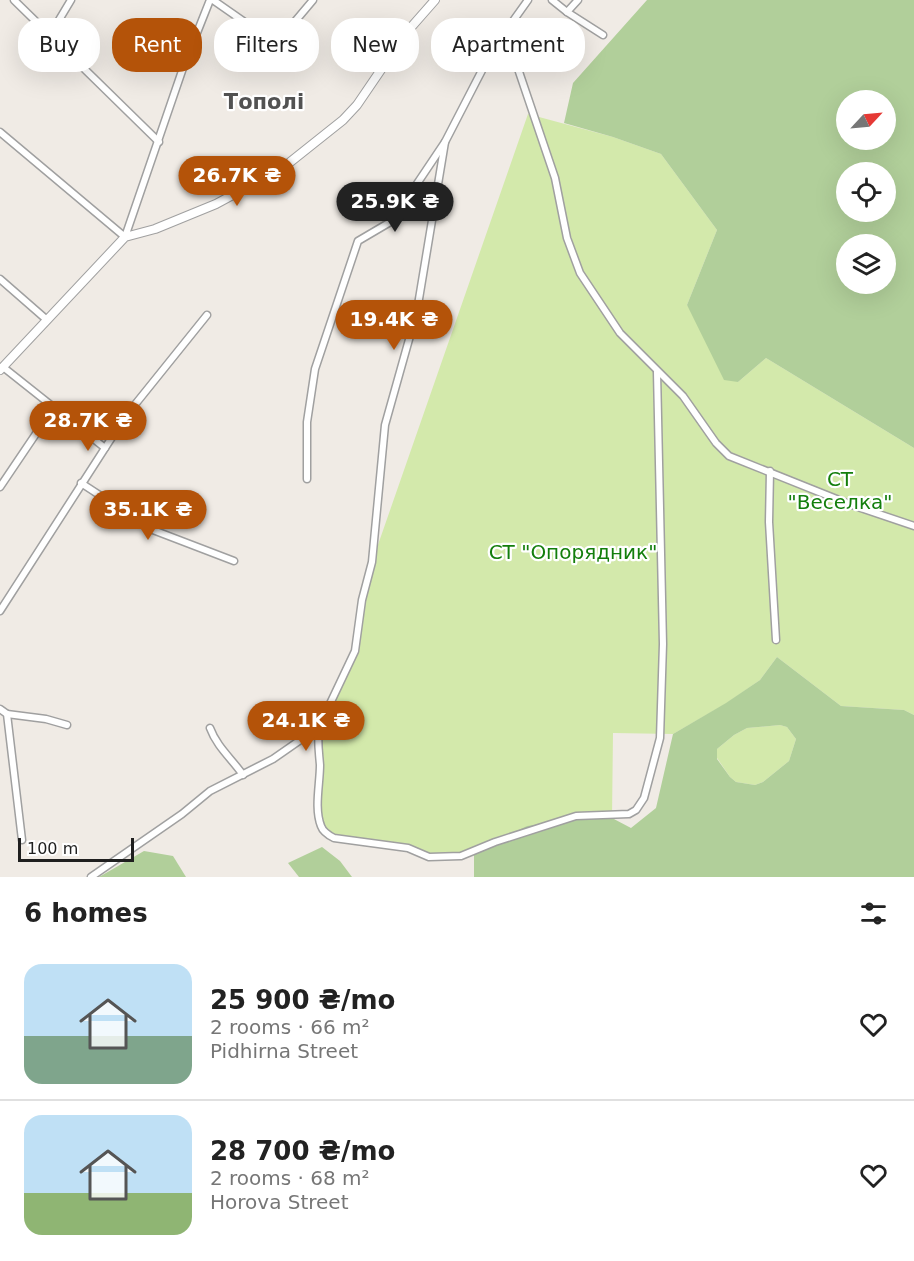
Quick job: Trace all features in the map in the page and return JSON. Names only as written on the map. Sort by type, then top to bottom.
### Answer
[{"type":"street","points":[[14,0],[33,18]]},
{"type":"street","points":[[60,18],[71,0]]},
{"type":"street","points":[[105,448],[2,368],[125,237],[183,68],[212,0],[276,44],[313,0]]},
{"type":"street","points":[[125,237],[155,229],[216,204],[289,163],[343,120],[357,105],[406,33],[435,0]]},
{"type":"street","points":[[516,18],[528,0]]},
{"type":"street","points":[[552,0],[603,35]]},
{"type":"street","points":[[567,12],[578,0]]},
{"type":"street","points":[[88,72],[159,142]]},
{"type":"street","points":[[307,479],[307,422],[315,369],[358,241],[392,220],[445,142],[481,72]]},
{"type":"street","points":[[519,72],[555,178],[567,238],[580,273],[620,333],[683,396],[716,443],[729,456],[849,504],[914,526]]},
{"type":"street","points":[[0,132],[125,237]]},
{"type":"street","points":[[445,142],[417,311],[385,425],[372,562],[362,600],[355,651],[319,727],[317,740],[322,830],[334,838],[408,848],[429,857],[462,856],[495,842],[576,816],[629,814],[636,810],[644,798],[660,738],[663,644],[657,372]]},
{"type":"street","points":[[0,279],[47,320]]},
{"type":"street","points":[[0,611],[125,417],[207,315]]},
{"type":"street","points":[[0,487],[54,407]]},
{"type":"street","points":[[770,471],[769,514],[776,640]]},
{"type":"street","points":[[81,483],[153,530],[234,561]]},
{"type":"street","points":[[0,709],[7,714],[46,719],[67,725]]},
{"type":"street","points":[[7,714],[22,840]]},
{"type":"street","points":[[91,877],[182,814],[210,791],[273,759],[319,727]]},
{"type":"street","points":[[210,728],[215,741],[233,760],[243,775]]},
{"type":"green space","points":[[647,0],[914,0],[914,448],[766,358],[738,382],[724,380],[687,305],[717,230],[661,154],[564,123],[573,83]]},
{"type":"green space","name":"СТ \"Опорядник\"","points":[[528,114],[613,137],[661,154],[717,230],[687,305],[738,382],[766,358],[914,448],[914,715],[904,710],[841,706],[777,657],[760,680],[727,703],[673,734],[613,733],[612,818],[595,817],[474,852],[429,857],[419,851],[334,838],[320,824],[319,727],[355,651],[372,562]]},
{"type":"green space","points":[[777,657],[841,706],[904,710],[914,715],[914,877],[474,877],[474,852],[527,826],[595,817],[612,818],[631,828],[656,808],[673,734],[760,680]],"holes":[[[780,725],[787,727],[796,739],[789,761],[763,782],[755,785],[736,782],[717,759],[717,749],[747,728]]]},
{"type":"green space","points":[[780,725],[787,727],[796,739],[789,761],[763,782],[755,785],[736,782],[730,777],[717,758],[717,749],[747,728]]},
{"type":"green space","points":[[322,847],[340,861],[352,877],[299,877],[288,863]]},
{"type":"green space","points":[[144,851],[173,856],[186,877],[99,877]]},
{"type":"district","name":"Тополі","points":[[264,102]]},
{"type":"park label","name":"СТ \"Веселка\"","points":[[840,490]]}]
